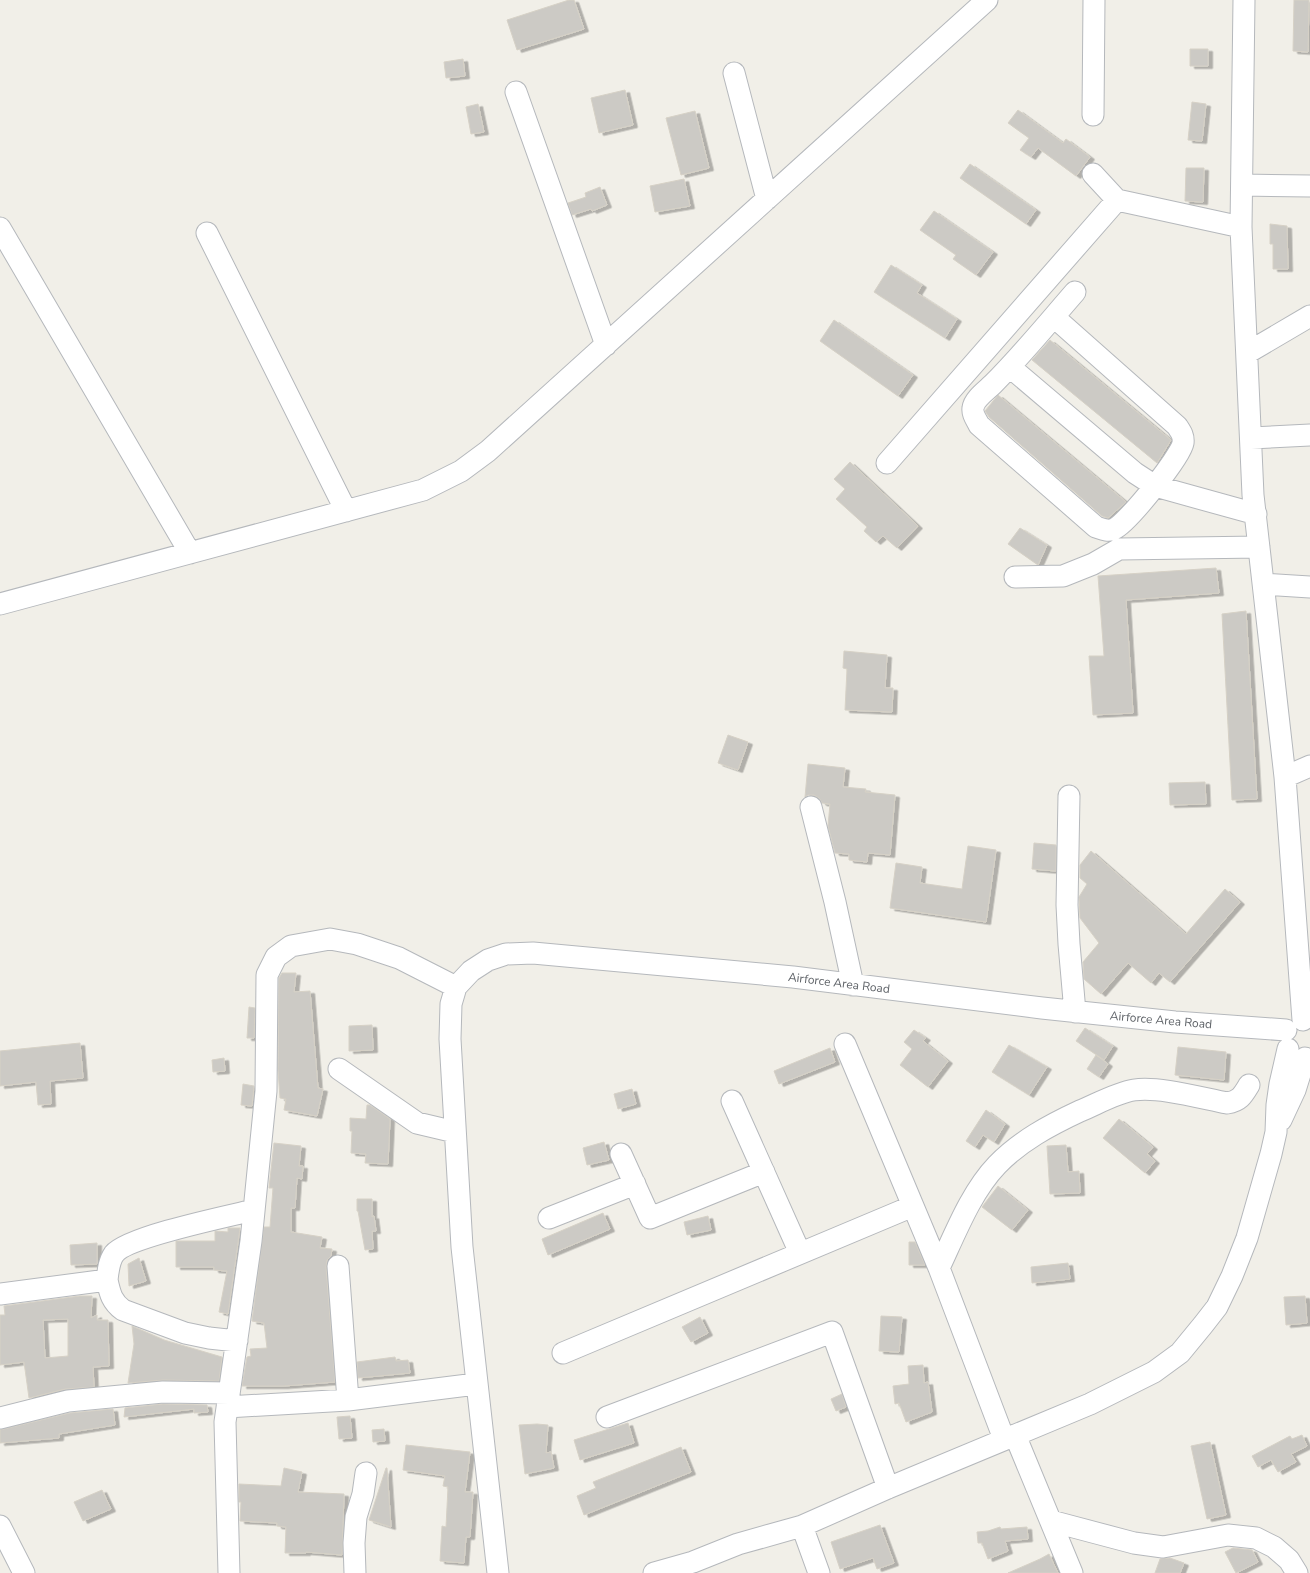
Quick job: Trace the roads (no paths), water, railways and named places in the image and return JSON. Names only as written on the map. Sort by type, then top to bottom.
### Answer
[{"type":"street","points":[[0,604],[423,490],[461,471],[488,451],[987,0]]},
{"type":"street","points":[[1093,115],[1094,0]]},
{"type":"street","points":[[663,1571],[694,1568],[738,1544],[802,1526],[888,1488],[1090,1404],[1154,1372],[1180,1353],[1217,1307],[1232,1276],[1247,1238],[1270,1161],[1276,1132],[1277,1105],[1280,1084],[1300,1039],[1285,777],[1259,547],[1251,438],[1241,227],[1244,0]]},
{"type":"street","points":[[734,74],[767,199]]},
{"type":"street","points":[[516,92],[606,345]]},
{"type":"street","points":[[1092,174],[1117,200],[1241,227]]},
{"type":"street","points":[[1242,185],[1310,186]]},
{"type":"street","points":[[887,463],[1117,200]]},
{"type":"street","points":[[0,228],[190,553]]},
{"type":"street","points":[[207,233],[346,511]]},
{"type":"street","points":[[1054,317],[1177,426],[1183,436],[1183,444],[1179,452],[1155,486],[1121,525],[1113,530],[1106,530],[1096,527],[979,425],[974,415],[973,406],[979,398],[1010,367],[1054,317],[1076,292]]},
{"type":"street","points":[[1247,353],[1310,316]]},
{"type":"street","points":[[1010,367],[1135,473],[1155,486],[1256,514]]},
{"type":"street","points":[[1251,438],[1310,435]]},
{"type":"street","points":[[1015,577],[1063,576],[1093,564],[1119,550],[1259,547]]},
{"type":"street","points":[[1263,584],[1310,587]]},
{"type":"street","points":[[1285,777],[1310,766]]},
{"type":"street","points":[[1069,796],[1067,906],[1075,1012]]},
{"type":"street","points":[[812,807],[853,985]]},
{"type":"street","points":[[229,1573],[225,1422],[238,1341],[254,1210],[266,1091],[267,975],[276,957],[291,946],[330,939],[357,944],[399,958],[456,987]]},
{"type":"street","name":"Airforce Area Road","points":[[498,1573],[462,1247],[450,1039],[451,1004],[456,987],[470,971],[488,960],[506,954],[533,953],[740,972],[1075,1012],[1175,1022],[1300,1039]]},
{"type":"street","points":[[845,1044],[1009,1437],[1050,1521],[1072,1573]]},
{"type":"street","points":[[339,1069],[417,1123],[455,1132]]},
{"type":"street","points":[[939,1268],[978,1190],[996,1166],[1018,1146],[1053,1124],[1113,1097],[1133,1090],[1152,1089],[1227,1103],[1235,1102],[1241,1098],[1249,1085]]},
{"type":"street","points":[[732,1102],[800,1253]]},
{"type":"street","points":[[622,1154],[650,1218],[764,1172]]},
{"type":"street","points":[[549,1218],[635,1184]]},
{"type":"street","points":[[563,1353],[913,1206]]},
{"type":"street","points":[[238,1341],[209,1338],[185,1333],[123,1310],[117,1306],[110,1297],[107,1280],[109,1263],[115,1253],[128,1244],[177,1229],[254,1210]]},
{"type":"street","points":[[338,1266],[348,1400]]},
{"type":"street","points":[[0,1294],[107,1280]]},
{"type":"street","points":[[607,1416],[832,1332],[888,1488]]},
{"type":"street","points":[[0,1418],[68,1402],[163,1392],[228,1400],[348,1400],[476,1384]]},
{"type":"street","points":[[356,1573],[354,1543],[356,1517],[364,1494],[366,1473]]},
{"type":"street","points":[[1050,1521],[1134,1543],[1163,1547],[1228,1535],[1256,1538],[1274,1547],[1289,1560],[1297,1573]]},
{"type":"street","points":[[0,1526],[24,1573]]},
{"type":"street","points":[[802,1526],[819,1573]]}]
